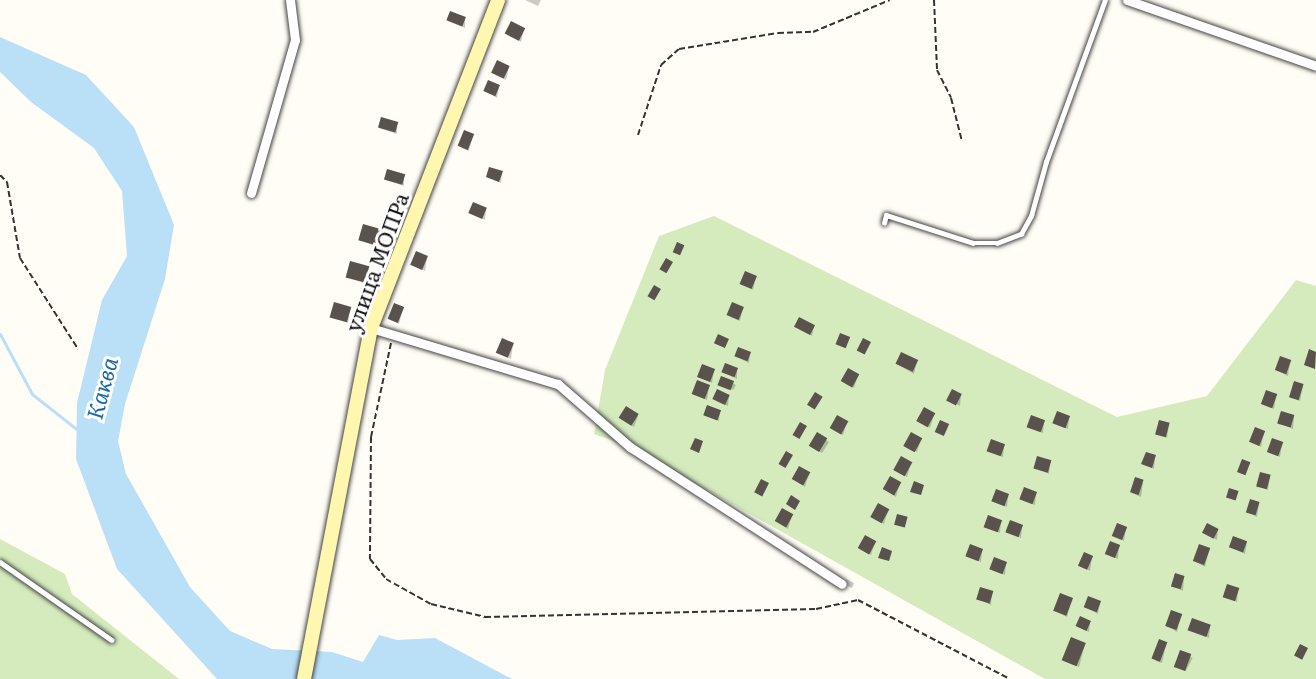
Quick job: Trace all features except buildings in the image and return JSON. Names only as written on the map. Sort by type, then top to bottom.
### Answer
[{"type":"main road","name":"улица МОПРа","points":[[304,679],[313,619],[371,328],[498,0]]},
{"type":"street","points":[[250,193],[295,40],[290,0]]},
{"type":"street","points":[[1127,0],[1316,66]]},
{"type":"street","points":[[371,328],[558,384],[630,447],[842,584]]},
{"type":"lane","points":[[884,223],[886,215],[973,243],[997,243],[1021,234],[1031,216],[1046,162],[1105,0]]},
{"type":"lane","points":[[0,562],[112,640]]},
{"type":"path","points":[[638,135],[661,65],[680,49],[778,33],[813,32],[890,0]]},
{"type":"path","points":[[934,0],[937,70],[951,98],[962,141]]},
{"type":"path","points":[[0,175],[7,182],[20,258],[78,349]]},
{"type":"path","points":[[390,334],[392,352],[371,437],[370,559],[395,584],[431,604],[485,617],[816,609],[858,600],[1010,679]]},
{"type":"green space","points":[[714,216],[1117,417],[1207,396],[1296,280],[1316,286],[1316,679],[1045,679],[630,447],[594,434],[605,370],[659,236]]},
{"type":"green space","points":[[0,539],[65,574],[72,594],[179,679],[0,679]]},
{"type":"water","name":"Каква","points":[[0,37],[86,75],[134,127],[174,225],[165,279],[125,404],[118,441],[126,474],[190,587],[230,631],[272,649],[332,652],[363,662],[379,635],[397,640],[435,638],[512,679],[217,679],[117,569],[76,459],[77,403],[102,300],[127,256],[122,191],[94,148],[31,102],[0,72]]},
{"type":"waterway","points":[[0,334],[32,394],[79,431]]}]
